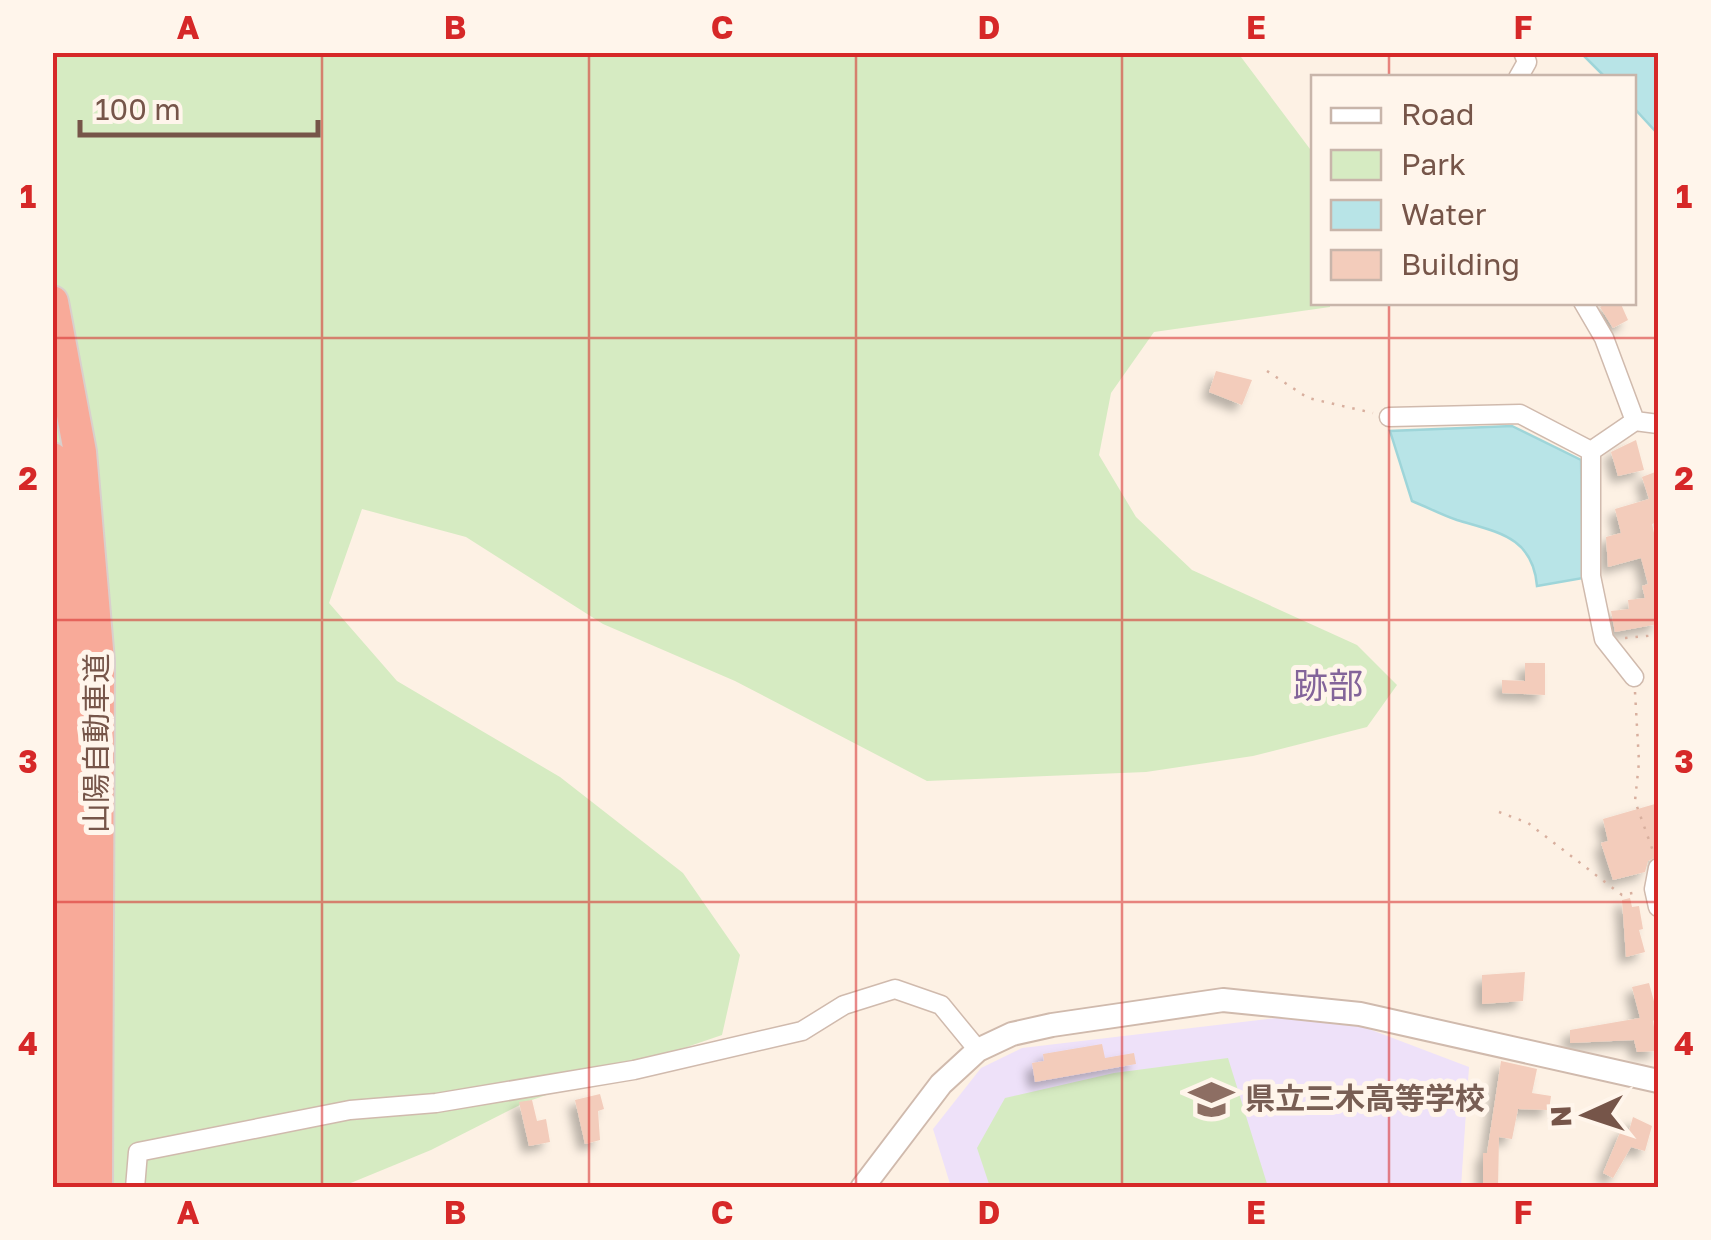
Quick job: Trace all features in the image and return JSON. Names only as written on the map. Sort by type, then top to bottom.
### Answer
[{"type":"highway","name":"山陽自動車道","points":[[52,302],[80,452],[98,661],[94,1075],[99,1188]]},
{"type":"highway","name":"山陽自動車道","points":[[52,459],[70,663],[66,1188]]},
{"type":"street","points":[[1520,75],[1527,62],[1523,52]]},
{"type":"street","points":[[1585,305],[1604,338],[1635,421]]},
{"type":"street","points":[[1389,417],[1520,414],[1591,451]]},
{"type":"street","points":[[1591,451],[1635,421],[1658,424]]},
{"type":"street","points":[[1591,451],[1592,576],[1604,639],[1634,677]]},
{"type":"street","points":[[1656,898],[1658,867]]},
{"type":"street","points":[[135,1188],[138,1152],[350,1110],[436,1104],[634,1070],[802,1031],[844,1005],[895,989],[940,1005],[978,1050]]},
{"type":"street","points":[[862,1188],[942,1084],[978,1050],[1012,1034],[1052,1025],[1222,1000],[1360,1014],[1658,1081]]},
{"type":"path","points":[[1267,371],[1308,398],[1389,417]]},
{"type":"path","points":[[1604,639],[1658,635]]},
{"type":"path","points":[[1634,677],[1639,762],[1635,801],[1658,867]]},
{"type":"path","points":[[1499,812],[1528,823],[1622,895],[1656,898]]},
{"type":"shaded area","name":"県立三木高等学校","points":[[1277,1018],[1361,1026],[1469,1067],[1461,1187],[951,1187],[933,1129],[981,1068],[1022,1048]]},
{"type":"green space","points":[[52,53],[1238,53],[1311,150],[1311,305],[1330,307],[1154,332],[1111,393],[1099,455],[1136,517],[1192,570],[1357,645],[1397,685],[1367,727],[1253,756],[1146,772],[927,781],[735,681],[603,624],[466,537],[362,509],[329,603],[397,681],[560,777],[683,873],[740,955],[722,1035],[526,1102],[431,1150],[341,1187],[53,1187]]},
{"type":"green space","points":[[1228,1058],[1268,1187],[990,1187],[977,1148],[1005,1098],[1114,1073]]},
{"type":"water","points":[[1581,53],[1658,53],[1658,134],[1636,110],[1636,75],[1603,75]]},
{"type":"water","points":[[1512,426],[1581,460],[1583,578],[1537,586],[1528,556],[1510,539],[1412,501],[1390,431]]},
{"type":"building","points":[[1621,305],[1628,320],[1613,328],[1600,307]]},
{"type":"building","points":[[1216,371],[1252,380],[1242,405],[1209,392]]},
{"type":"building","points":[[1636,440],[1644,470],[1618,476],[1611,452]]},
{"type":"building","points":[[1658,471],[1658,522],[1652,524],[1658,551],[1658,624],[1615,632],[1611,611],[1629,609],[1628,600],[1645,598],[1642,586],[1648,584],[1641,558],[1608,567],[1606,537],[1621,533],[1615,509],[1649,499],[1642,477]]},
{"type":"building","points":[[1525,663],[1545,663],[1545,695],[1502,693],[1502,680],[1525,681]]},
{"type":"building","points":[[1655,804],[1658,856],[1648,861],[1645,872],[1613,880],[1601,843],[1608,841],[1603,819]]},
{"type":"building","points":[[1630,898],[1632,907],[1639,906],[1643,929],[1639,930],[1645,952],[1626,957],[1622,900]]},
{"type":"building","points":[[1525,972],[1523,1001],[1482,1004],[1482,975]]},
{"type":"building","points":[[1649,983],[1658,1016],[1653,1021],[1658,1051],[1637,1052],[1634,1040],[1570,1043],[1570,1030],[1640,1018],[1632,987]]},
{"type":"building","points":[[1102,1044],[1105,1058],[1134,1053],[1136,1064],[1035,1082],[1032,1063],[1044,1061],[1043,1054]]},
{"type":"building","points":[[1501,1061],[1537,1069],[1532,1093],[1551,1096],[1549,1110],[1518,1109],[1512,1139],[1499,1137],[1498,1188],[1483,1188],[1483,1153],[1487,1153]]},
{"type":"building","points":[[600,1094],[604,1109],[598,1111],[600,1140],[585,1144],[575,1100]]},
{"type":"building","points":[[532,1100],[537,1121],[546,1119],[550,1142],[529,1146],[519,1102]]},
{"type":"building","points":[[1633,1117],[1652,1126],[1645,1151],[1631,1147],[1613,1178],[1603,1173],[1622,1128],[1629,1131]]},
{"type":"place","name":"県立三木高等学校","points":[[1212,1099]]},
{"type":"district","name":"跡部","points":[[1328,686]]}]
